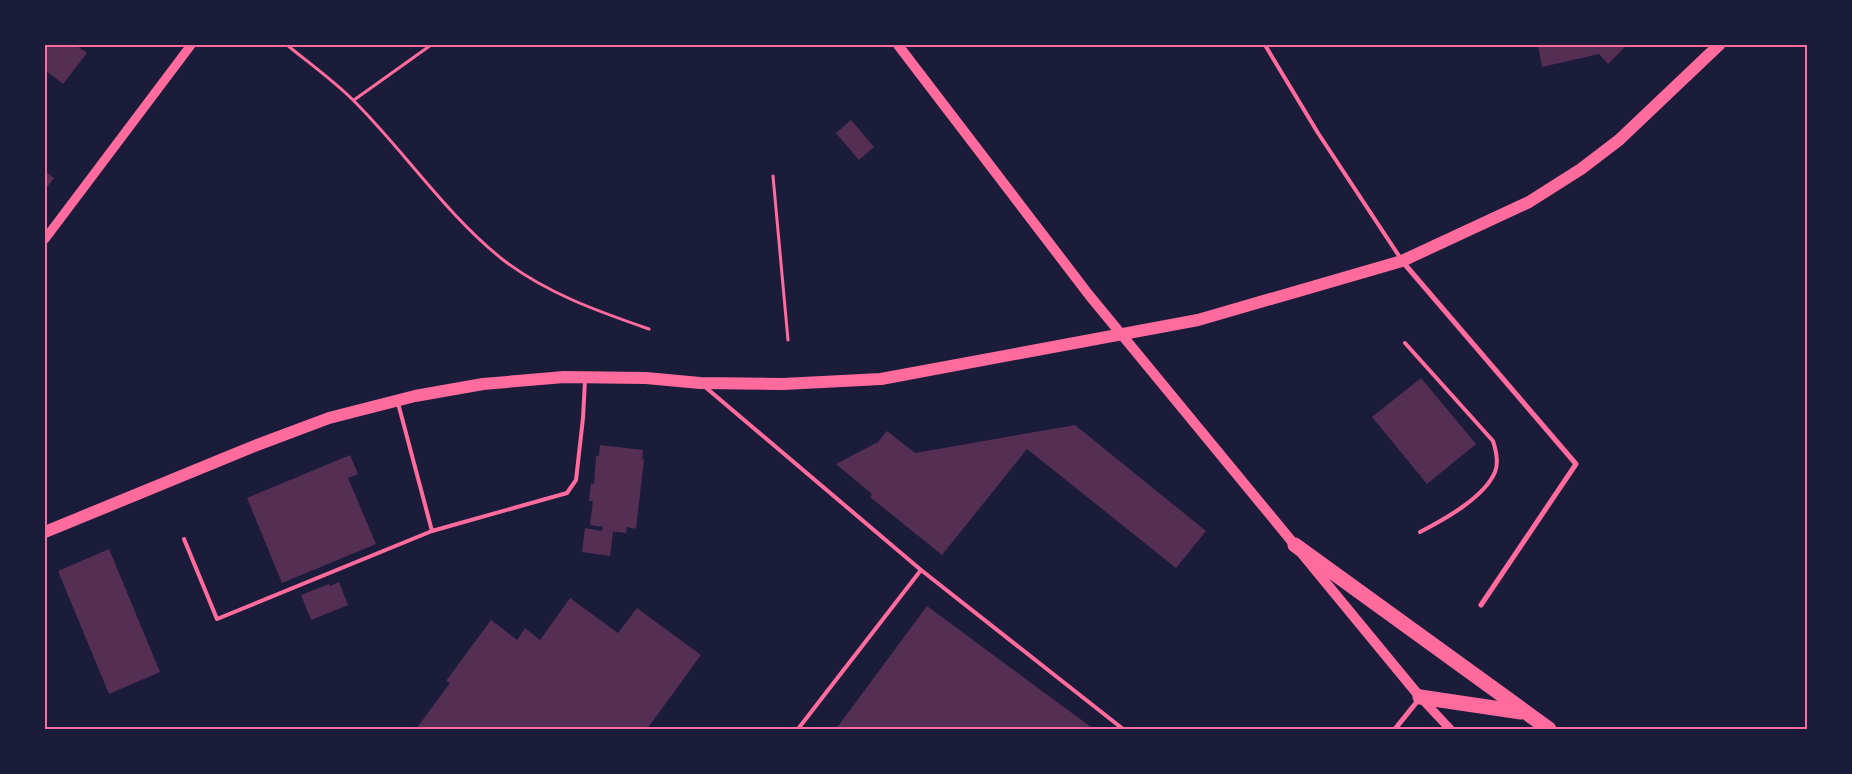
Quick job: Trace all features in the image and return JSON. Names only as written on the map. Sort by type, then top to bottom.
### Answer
[{"type":"highway","points":[[1295,545],[1549,729]]},
{"type":"highway","points":[[1420,697],[1525,712]]},
{"type":"main road","points":[[898,45],[1089,295],[1124,335],[1420,697]]},
{"type":"main road","points":[[45,532],[252,447],[329,418],[397,401],[483,384],[585,378],[646,378],[700,383],[782,384],[881,379],[1198,320],[1402,261],[1529,202],[1581,169],[1619,140],[1719,45]]},
{"type":"street","points":[[45,239],[191,45]]},
{"type":"street","points":[[1402,261],[1576,464],[1481,605]]},
{"type":"street","points":[[1395,729],[1420,697],[1450,729]]},
{"type":"lane","points":[[1265,45],[1318,133],[1402,261]]},
{"type":"lane","points":[[1405,343],[1493,441],[1497,455],[1495,471],[1487,484],[1453,515],[1420,532]]},
{"type":"lane","points":[[184,539],[217,619],[432,531],[567,493],[576,480],[583,418],[585,378]]},
{"type":"lane","points":[[700,383],[921,570],[1123,729]]},
{"type":"lane","points":[[397,401],[432,531]]},
{"type":"lane","points":[[798,729],[921,570]]},
{"type":"path","points":[[287,45],[354,100],[442,202],[502,258],[533,280],[585,307],[649,329]]},
{"type":"path","points":[[354,100],[431,45]]},
{"type":"path","points":[[773,176],[788,340]]},
{"type":"building","points":[[45,45],[76,45],[87,53],[63,84],[45,70]]},
{"type":"building","points":[[1538,45],[1627,45],[1608,64],[1599,54],[1542,67]]},
{"type":"building","points":[[851,120],[874,147],[859,160],[836,133]]},
{"type":"building","points":[[45,171],[54,178],[45,190]]},
{"type":"building","points":[[1421,378],[1476,444],[1427,484],[1372,417]]},
{"type":"building","points":[[1075,425],[1206,531],[1176,568],[1027,449],[942,555],[870,497],[872,494],[836,464],[878,442],[887,431],[915,453]]},
{"type":"building","points":[[600,445],[643,450],[642,460],[644,459],[636,529],[627,527],[626,533],[606,531],[613,532],[610,556],[582,552],[585,528],[602,531],[603,527],[590,525],[593,501],[589,501],[591,483],[594,484],[596,456],[599,456]]},
{"type":"building","points":[[350,455],[358,474],[348,478],[376,544],[282,583],[247,498]]},
{"type":"building","points":[[109,549],[160,672],[109,694],[58,571]]},
{"type":"building","points":[[339,582],[348,605],[311,620],[301,595]]},
{"type":"building","points":[[570,598],[618,633],[637,608],[701,655],[647,729],[416,729],[450,683],[446,681],[491,620],[517,640],[525,628],[540,640]]},
{"type":"building","points":[[927,606],[1091,727],[1089,729],[836,729]]}]
